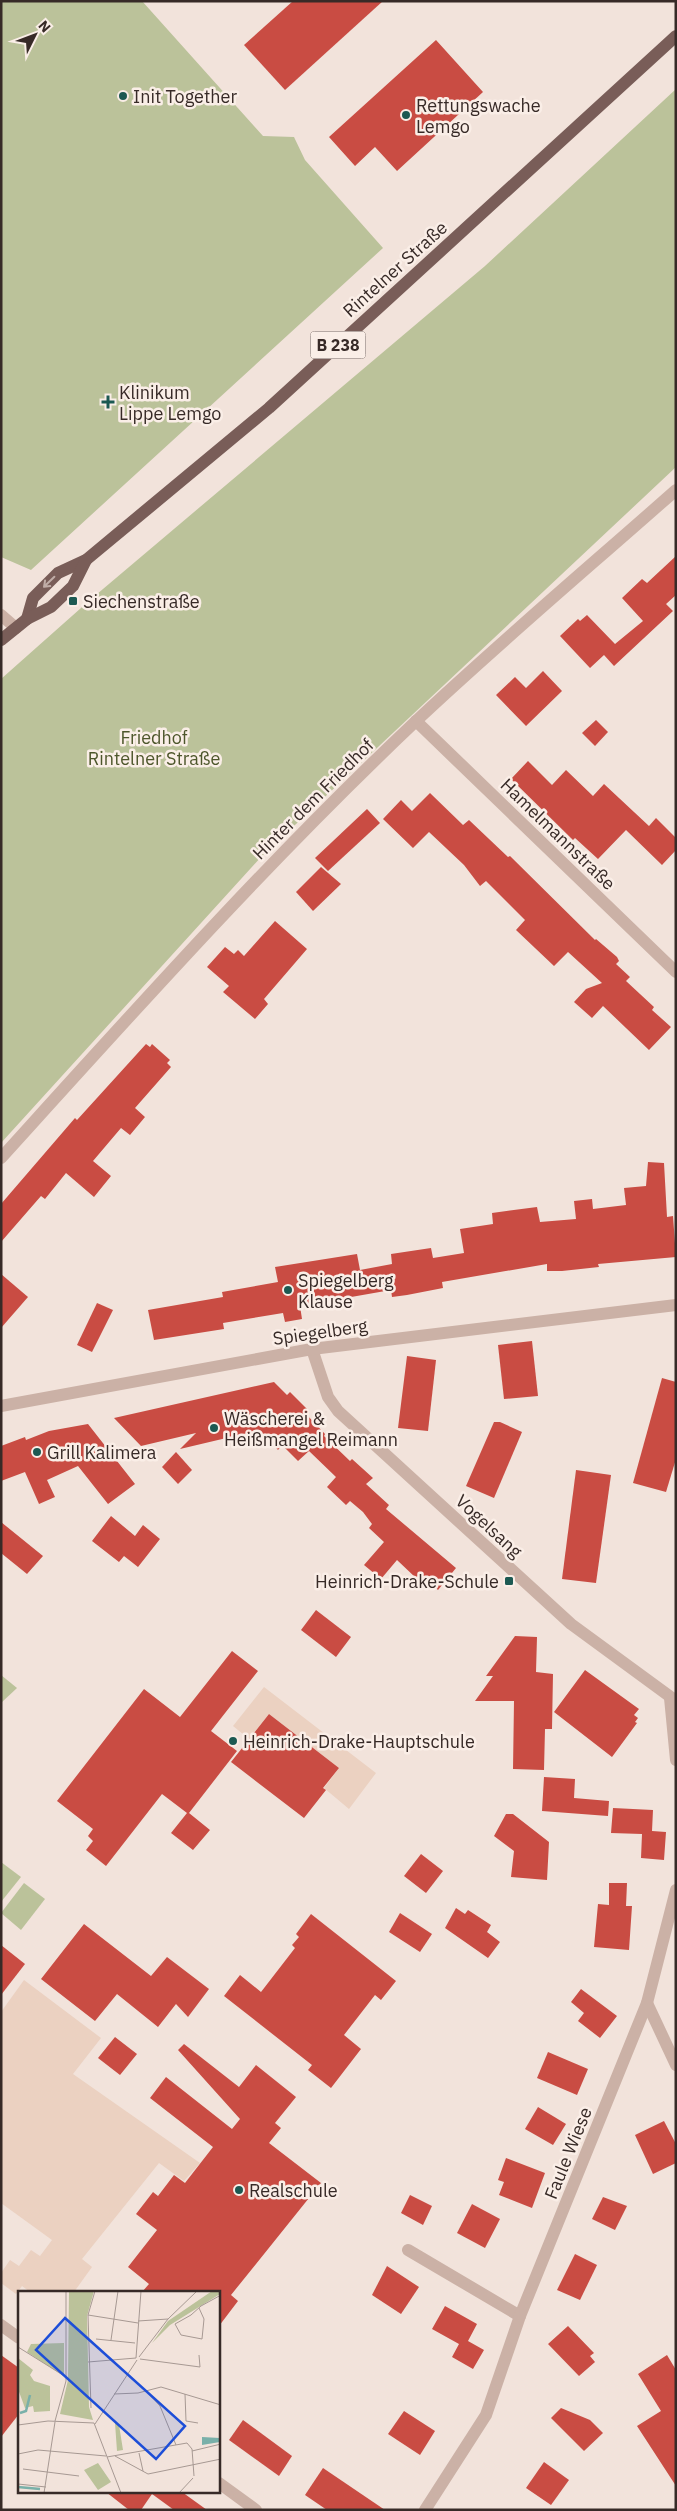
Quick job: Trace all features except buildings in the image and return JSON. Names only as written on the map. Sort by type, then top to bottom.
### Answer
[{"type":"main road","name":"Rintelner Straße","points":[[27,619],[33,598],[58,573],[86,560],[269,408],[676,36]]},
{"type":"main road","name":"Rintelner Straße","points":[[1,640],[27,619],[51,607],[73,586],[86,560]]},
{"type":"street","name":"Hinter dem Friedhof","points":[[1,1158],[222,914],[416,721],[676,490]]},
{"type":"street","points":[[1,615],[16,628]]},
{"type":"street","name":"Hamelmannstraße","points":[[416,721],[676,972]]},
{"type":"street","name":"Spiegelberg","points":[[1,1406],[312,1349],[676,1305]]},
{"type":"street","name":"Vogelsang","points":[[312,1349],[328,1397],[338,1411],[571,1624],[673,1700]]},
{"type":"street","points":[[673,1700],[676,1760]]},
{"type":"street","name":"Faule Wiese","points":[[425,2510],[486,2415],[520,2316],[647,2003],[676,1890]]},
{"type":"street","points":[[647,2003],[676,2065]]},
{"type":"street","points":[[408,2250],[520,2316]]},
{"type":"street","points":[[1,2324],[18,2337]]},
{"type":"street","points":[[220,2484],[256,2510]]},
{"type":"green space","name":"Klinikum Lippe Lemgo","points":[[1,1],[142,1],[263,136],[294,137],[305,160],[383,248],[31,570],[1,557]]},
{"type":"green space","name":"Friedhof Rintelner Straße","points":[[676,89],[676,467],[262,856],[1,1143],[1,679],[90,600],[485,266]]},
{"type":"green space","points":[[1,1675],[17,1688],[1,1703]]},
{"type":"green space","points":[[1,1862],[21,1877],[1,1902]]},
{"type":"green space","points":[[24,1883],[45,1899],[21,1930],[1,1913]]},
{"type":"shaded area","points":[[264,1687],[376,1773],[349,1809],[324,1788],[339,1768],[269,1714],[249,1739],[233,1726]]},
{"type":"shaded area","points":[[24,1980],[101,2038],[73,2074],[200,2163],[184,2181],[159,2163],[82,2259],[92,2267],[75,2291],[29,2291],[22,2286],[16,2294],[1,2283],[1,2273],[10,2260],[19,2266],[31,2250],[40,2256],[52,2240],[1,2203],[1,2012]]},
{"type":"place","name":"Init Together","points":[[123,96]]},
{"type":"place","name":"Rettungswache Lemgo","points":[[406,115]]},
{"type":"place","name":"Klinikum Lippe Lemgo","points":[[108,402]]},
{"type":"place","name":"Siechenstraße","points":[[73,601]]},
{"type":"place","name":"Spiegelberg Klause","points":[[288,1290]]},
{"type":"place","name":"Wäscherei & Heißmangel Reimann","points":[[214,1428]]},
{"type":"place","name":"Grill Kalimera","points":[[37,1452]]},
{"type":"place","name":"Heinrich-Drake-Schule","points":[[509,1581]]},
{"type":"place","name":"Heinrich-Drake-Hauptschule","points":[[233,1741]]},
{"type":"place","name":"Realschule","points":[[239,2190]]}]
